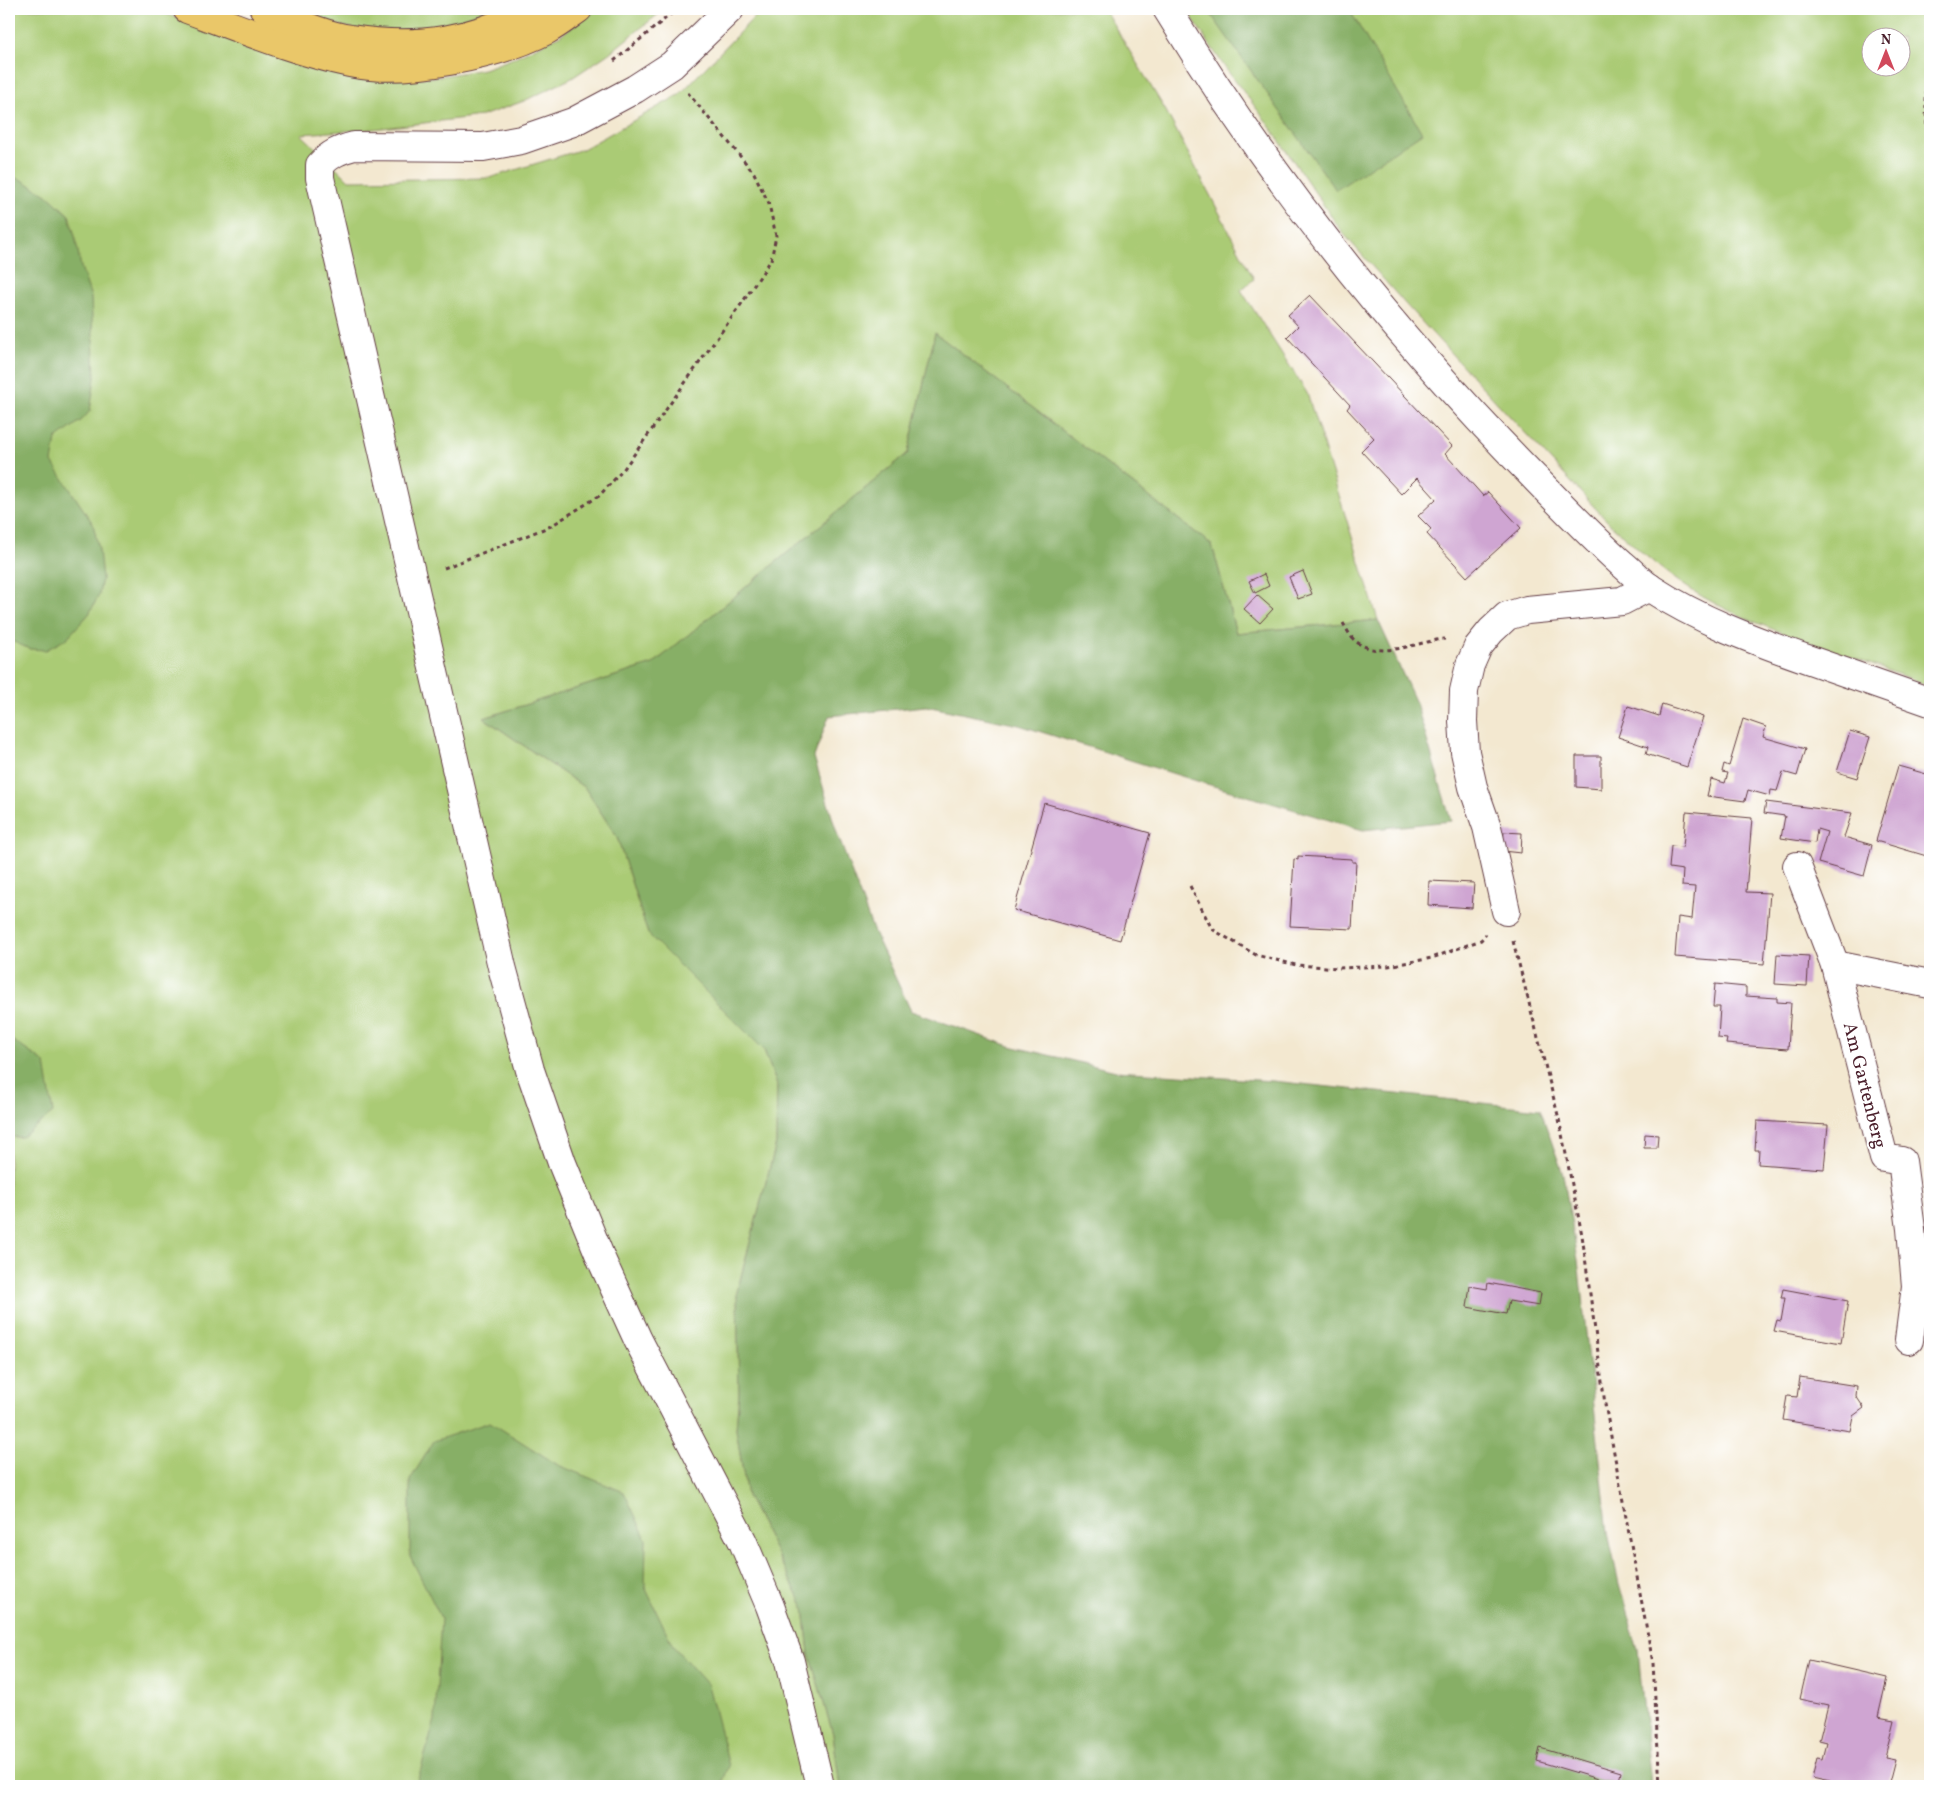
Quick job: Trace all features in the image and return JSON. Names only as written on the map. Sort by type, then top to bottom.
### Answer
[{"type":"highway","points":[[187,9],[287,46],[352,63],[389,66],[423,64],[467,57],[510,46],[547,30],[578,9]]},
{"type":"highway","points":[[264,9],[311,29],[350,39],[427,44],[469,35],[513,20],[533,9]]},
{"type":"street","points":[[730,9],[672,64],[608,105],[573,122],[521,140],[483,147],[354,146],[330,154],[320,165],[320,178],[502,967],[530,1070],[562,1163],[602,1261],[638,1340],[742,1542],[770,1606],[790,1661],[820,1786]]},
{"type":"street","points":[[1167,9],[1210,80],[1326,240],[1388,317],[1508,451],[1597,541],[1649,587],[1724,628],[1930,702]]},
{"type":"street","points":[[1506,911],[1487,827],[1473,787],[1465,752],[1464,691],[1470,666],[1480,644],[1507,616],[1527,610],[1622,601],[1649,587]]},
{"type":"street","name":"Am Gartenberg","points":[[1797,866],[1835,965],[1884,1158],[1902,1161],[1912,1229],[1916,1286],[1910,1340]]},
{"type":"street","points":[[1835,965],[1930,984]]},
{"type":"path","points":[[607,65],[639,42],[677,9]]},
{"type":"path","points":[[1927,9],[1926,106],[1930,216]]},
{"type":"path","points":[[413,579],[472,558],[551,526],[599,496],[623,470],[742,303],[770,260],[776,236],[768,204],[754,173],[692,100],[672,64]]},
{"type":"path","points":[[1343,624],[1354,640],[1368,647],[1387,650],[1441,639],[1457,638],[1480,644]]},
{"type":"path","points":[[1190,886],[1212,929],[1256,955],[1296,965],[1340,968],[1388,966],[1432,958],[1481,940],[1506,911]]},
{"type":"path","points":[[1506,911],[1559,1119],[1582,1234],[1605,1404],[1653,1663],[1660,1786]]},
{"type":"green space","points":[[9,9],[153,9],[209,30],[393,79],[436,77],[484,69],[511,59],[559,36],[598,9],[665,9],[608,54],[572,78],[524,101],[482,116],[374,129],[301,134],[349,180],[489,178],[583,149],[679,95],[762,9],[1104,9],[1166,111],[1254,279],[1241,290],[1307,393],[1378,620],[1236,633],[1212,545],[935,333],[908,453],[653,664],[484,718],[585,788],[617,837],[648,934],[764,1050],[777,1085],[776,1144],[737,1292],[739,1393],[736,1429],[747,1496],[804,1607],[809,1653],[833,1734],[840,1786],[9,1786]]},
{"type":"green space","points":[[296,9],[341,9],[377,16],[446,9],[508,9],[467,23],[417,30],[360,30],[328,23]]},
{"type":"green space","points":[[341,9],[446,9],[377,16]]},
{"type":"green space","points":[[1186,9],[1930,9],[1930,686],[1786,634],[1730,611],[1678,581],[1632,544],[1610,524],[1407,306],[1342,232],[1266,121],[1226,69]]},
{"type":"green space","points":[[1207,9],[1349,9],[1422,133],[1336,190]]},
{"type":"green space","points":[[9,176],[22,180],[47,195],[69,215],[81,267],[91,297],[95,378],[90,411],[82,420],[56,439],[52,462],[93,524],[99,550],[102,578],[99,595],[89,614],[66,639],[46,650],[30,649],[9,640]]},
{"type":"green space","points":[[935,333],[1212,545],[1236,633],[1378,620],[1416,703],[1451,821],[1363,830],[1200,782],[1019,725],[926,706],[829,716],[814,757],[837,833],[873,930],[911,1011],[1010,1046],[1116,1071],[1273,1081],[1540,1109],[1563,1174],[1578,1260],[1608,1533],[1619,1584],[1638,1650],[1651,1786],[840,1786],[833,1734],[809,1653],[804,1607],[747,1496],[736,1429],[739,1393],[737,1292],[776,1144],[777,1085],[764,1050],[648,934],[617,837],[585,788],[484,718],[653,664],[908,453]]},
{"type":"green space","points":[[9,1038],[45,1063],[53,1113],[22,1137],[9,1137]]},
{"type":"green space","points":[[490,1422],[558,1465],[624,1492],[646,1539],[645,1587],[673,1646],[708,1685],[729,1766],[721,1786],[416,1786],[435,1720],[441,1618],[410,1556],[410,1480],[434,1441]]},
{"type":"building","points":[[1310,295],[1452,446],[1445,454],[1483,496],[1488,492],[1521,528],[1467,577],[1427,534],[1431,529],[1418,516],[1436,499],[1417,478],[1401,494],[1361,451],[1374,438],[1347,409],[1350,405],[1287,337],[1298,326],[1288,315]]},
{"type":"building","points":[[1303,571],[1312,594],[1298,599],[1289,577]]},
{"type":"building","points":[[1264,574],[1269,586],[1255,593],[1249,581]]},
{"type":"building","points":[[1257,595],[1273,609],[1260,623],[1244,609]]},
{"type":"building","points":[[1662,704],[1703,717],[1687,767],[1646,754],[1648,747],[1618,737],[1628,706],[1659,716]]},
{"type":"building","points":[[1743,719],[1766,727],[1763,737],[1805,749],[1797,776],[1783,772],[1777,791],[1771,790],[1770,796],[1748,790],[1745,801],[1707,796],[1711,779],[1725,783],[1728,773],[1722,772],[1724,764],[1729,766]]},
{"type":"building","points":[[1850,731],[1870,737],[1857,778],[1837,772]]},
{"type":"building","points":[[1576,756],[1601,756],[1601,789],[1576,787]]},
{"type":"building","points":[[1898,766],[1930,775],[1930,857],[1876,841]]},
{"type":"building","points":[[1766,802],[1852,813],[1844,837],[1872,845],[1864,876],[1818,863],[1827,832],[1817,829],[1815,843],[1781,838],[1785,816],[1764,813]]},
{"type":"building","points":[[1044,803],[1150,833],[1120,940],[1014,910]]},
{"type":"building","points":[[1686,812],[1752,818],[1746,892],[1770,893],[1764,964],[1675,957],[1678,917],[1692,919],[1695,887],[1682,886],[1683,870],[1669,868],[1671,846],[1683,847]]},
{"type":"building","points":[[1504,832],[1522,833],[1521,853],[1502,851]]},
{"type":"building","points":[[1298,856],[1352,859],[1352,862],[1356,862],[1352,929],[1290,926],[1294,859],[1298,860]]},
{"type":"building","points":[[1429,881],[1474,883],[1472,908],[1428,905]]},
{"type":"building","points":[[1777,954],[1809,956],[1807,986],[1775,984]]},
{"type":"building","points":[[1715,984],[1746,987],[1746,996],[1777,998],[1777,1002],[1791,1003],[1788,1049],[1726,1044],[1727,1039],[1718,1038],[1720,1007],[1713,1007]]},
{"type":"building","points":[[1757,1121],[1828,1125],[1824,1169],[1758,1164],[1759,1150],[1755,1150]]},
{"type":"building","points":[[1645,1134],[1658,1135],[1657,1148],[1644,1148]]},
{"type":"building","points":[[1488,1283],[1541,1293],[1539,1306],[1509,1301],[1506,1314],[1467,1307],[1470,1286],[1487,1289]]},
{"type":"building","points":[[1783,1289],[1848,1301],[1841,1343],[1774,1331],[1777,1320],[1781,1321],[1785,1298],[1781,1298]]},
{"type":"building","points":[[1800,1377],[1857,1386],[1856,1396],[1864,1408],[1853,1416],[1850,1431],[1783,1420],[1787,1396],[1797,1397]]},
{"type":"building","points":[[1809,1660],[1887,1678],[1878,1717],[1894,1720],[1885,1757],[1895,1759],[1888,1786],[1839,1786],[1839,1784],[1812,1778],[1817,1758],[1823,1759],[1827,1743],[1819,1741],[1828,1705],[1800,1699]]},
{"type":"building","points":[[1540,1748],[1621,1772],[1618,1785],[1537,1761]]}]
